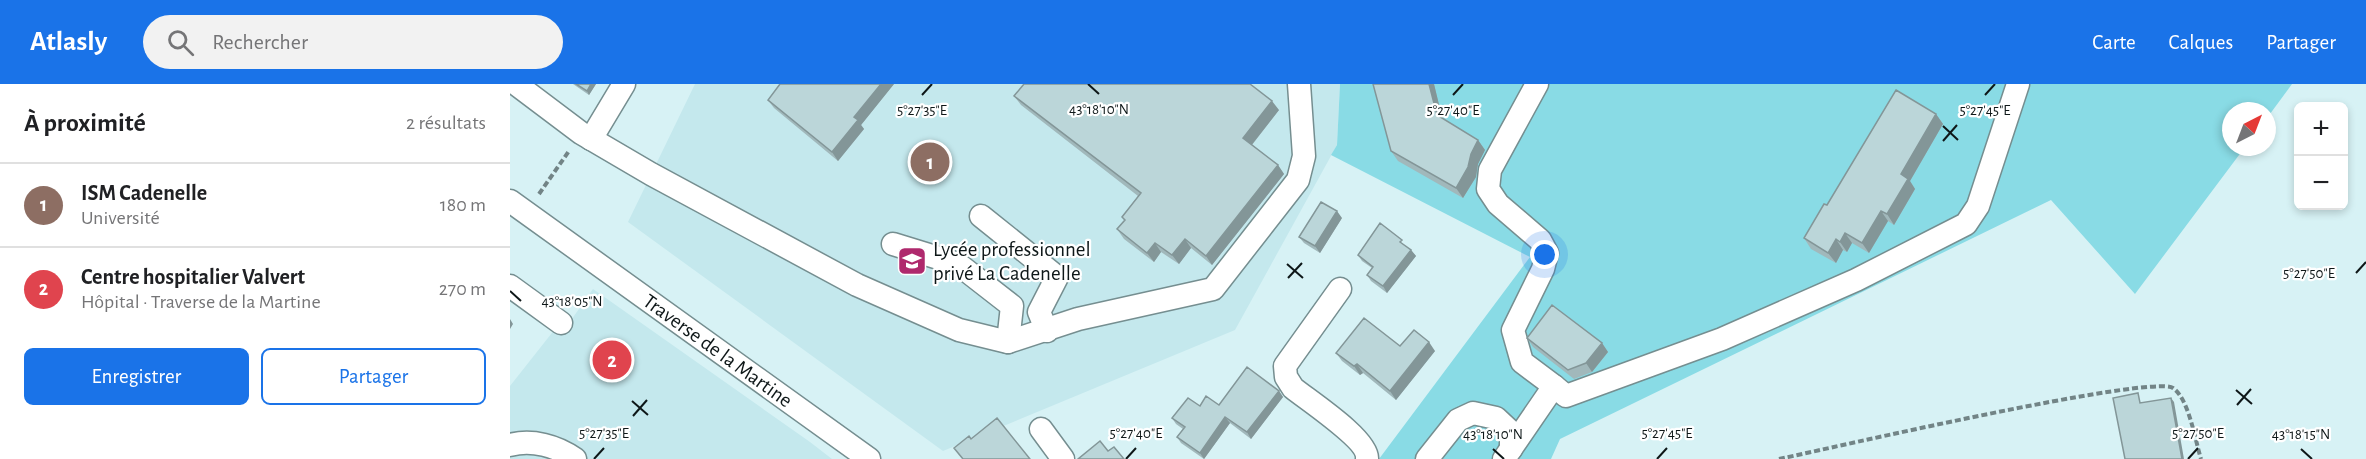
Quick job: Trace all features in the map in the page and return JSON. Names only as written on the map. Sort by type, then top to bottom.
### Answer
[{"type":"street","points":[[516,84],[586,136],[651,174],[858,285],[959,330],[1008,342],[1078,320],[1213,288],[1298,180],[1304,156],[1299,84]]},
{"type":"street","points":[[1537,84],[1490,170],[1488,189],[1497,204],[1540,240],[1547,253],[1542,270],[1514,330],[1522,362],[1566,396],[1722,339],[1856,280],[1966,224],[1978,206],[2018,84]]},
{"type":"street","points":[[586,136],[620,87]]},
{"type":"street","name":"Traverse de la Martine","points":[[518,207],[869,459]]},
{"type":"street","points":[[981,216],[1057,277],[1039,312],[1047,331]]},
{"type":"street","points":[[893,244],[958,264],[1012,306],[1008,342]]},
{"type":"street","points":[[510,286],[561,323]]},
{"type":"street","points":[[1340,289],[1285,366],[1286,377],[1293,388],[1359,440],[1367,453],[1367,459]]},
{"type":"street","points":[[1508,454],[1554,386]]},
{"type":"street","points":[[1427,459],[1458,420],[1473,413],[1496,418],[1511,432],[1508,454]]},
{"type":"street","points":[[1041,429],[1063,459]]},
{"type":"street","points":[[510,445],[524,441],[561,449],[575,459]]},
{"type":"path","points":[[518,207],[586,136]]},
{"type":"path","points":[[1779,459],[2102,392],[2158,385],[2172,387],[2183,398],[2201,459]]},
{"type":"shaded area","points":[[695,84],[1340,84],[1337,145],[1235,330],[943,451],[628,222]]},
{"type":"shaded area","points":[[1340,84],[2292,84],[2276,106],[2276,102],[2222,102],[2222,156],[2238,156],[2135,294],[2051,200],[1560,439],[1551,459],[1379,459],[1530,257],[1331,155],[1337,145]]},
{"type":"shaded area","points":[[593,289],[832,459],[510,459],[510,386],[555,329],[562,333]]},
{"type":"building","points":[[576,84],[591,84],[587,91]]},
{"type":"building","points":[[780,84],[881,84],[854,117],[858,120],[832,152],[768,100]]},
{"type":"building","points":[[1024,84],[1250,84],[1272,101],[1243,138],[1278,165],[1206,256],[1185,239],[1172,255],[1155,243],[1147,253],[1117,229],[1125,220],[1122,217],[1141,193],[1014,96]]},
{"type":"building","points":[[1373,84],[1429,84],[1437,115],[1478,140],[1468,167],[1456,188],[1391,151]]},
{"type":"building","points":[[1896,90],[1936,114],[1901,174],[1908,179],[1887,214],[1881,211],[1862,243],[1845,233],[1840,242],[1836,239],[1828,253],[1804,238],[1824,204],[1827,205]]},
{"type":"building","points":[[1321,202],[1337,211],[1315,246],[1299,237]]},
{"type":"building","points":[[1380,223],[1411,250],[1383,286],[1367,275],[1373,267],[1358,255]]},
{"type":"building","points":[[1552,305],[1602,343],[1586,363],[1568,370],[1527,338]]},
{"type":"building","points":[[1364,318],[1400,346],[1414,330],[1429,342],[1390,391],[1357,364],[1354,366],[1336,353]]},
{"type":"building","points":[[1247,367],[1279,391],[1247,432],[1225,417],[1200,453],[1177,437],[1185,427],[1172,418],[1188,398],[1200,406],[1206,396],[1219,405]]},
{"type":"building","points":[[2138,393],[2140,403],[2171,398],[2182,459],[2125,459],[2113,398]]},
{"type":"building","points":[[997,418],[1030,459],[963,459],[954,448],[969,436],[971,439]]},
{"type":"building","points":[[1100,441],[1108,451],[1114,447],[1124,459],[1078,459]]},
{"type":"place","name":"ISM Cadenelle","points":[[930,162]]},
{"type":"place","name":"Lycée professionnel privé La Cadenelle","points":[[912,261]]},
{"type":"place","name":"Centre hospitalier Valvert","points":[[612,360]]}]
